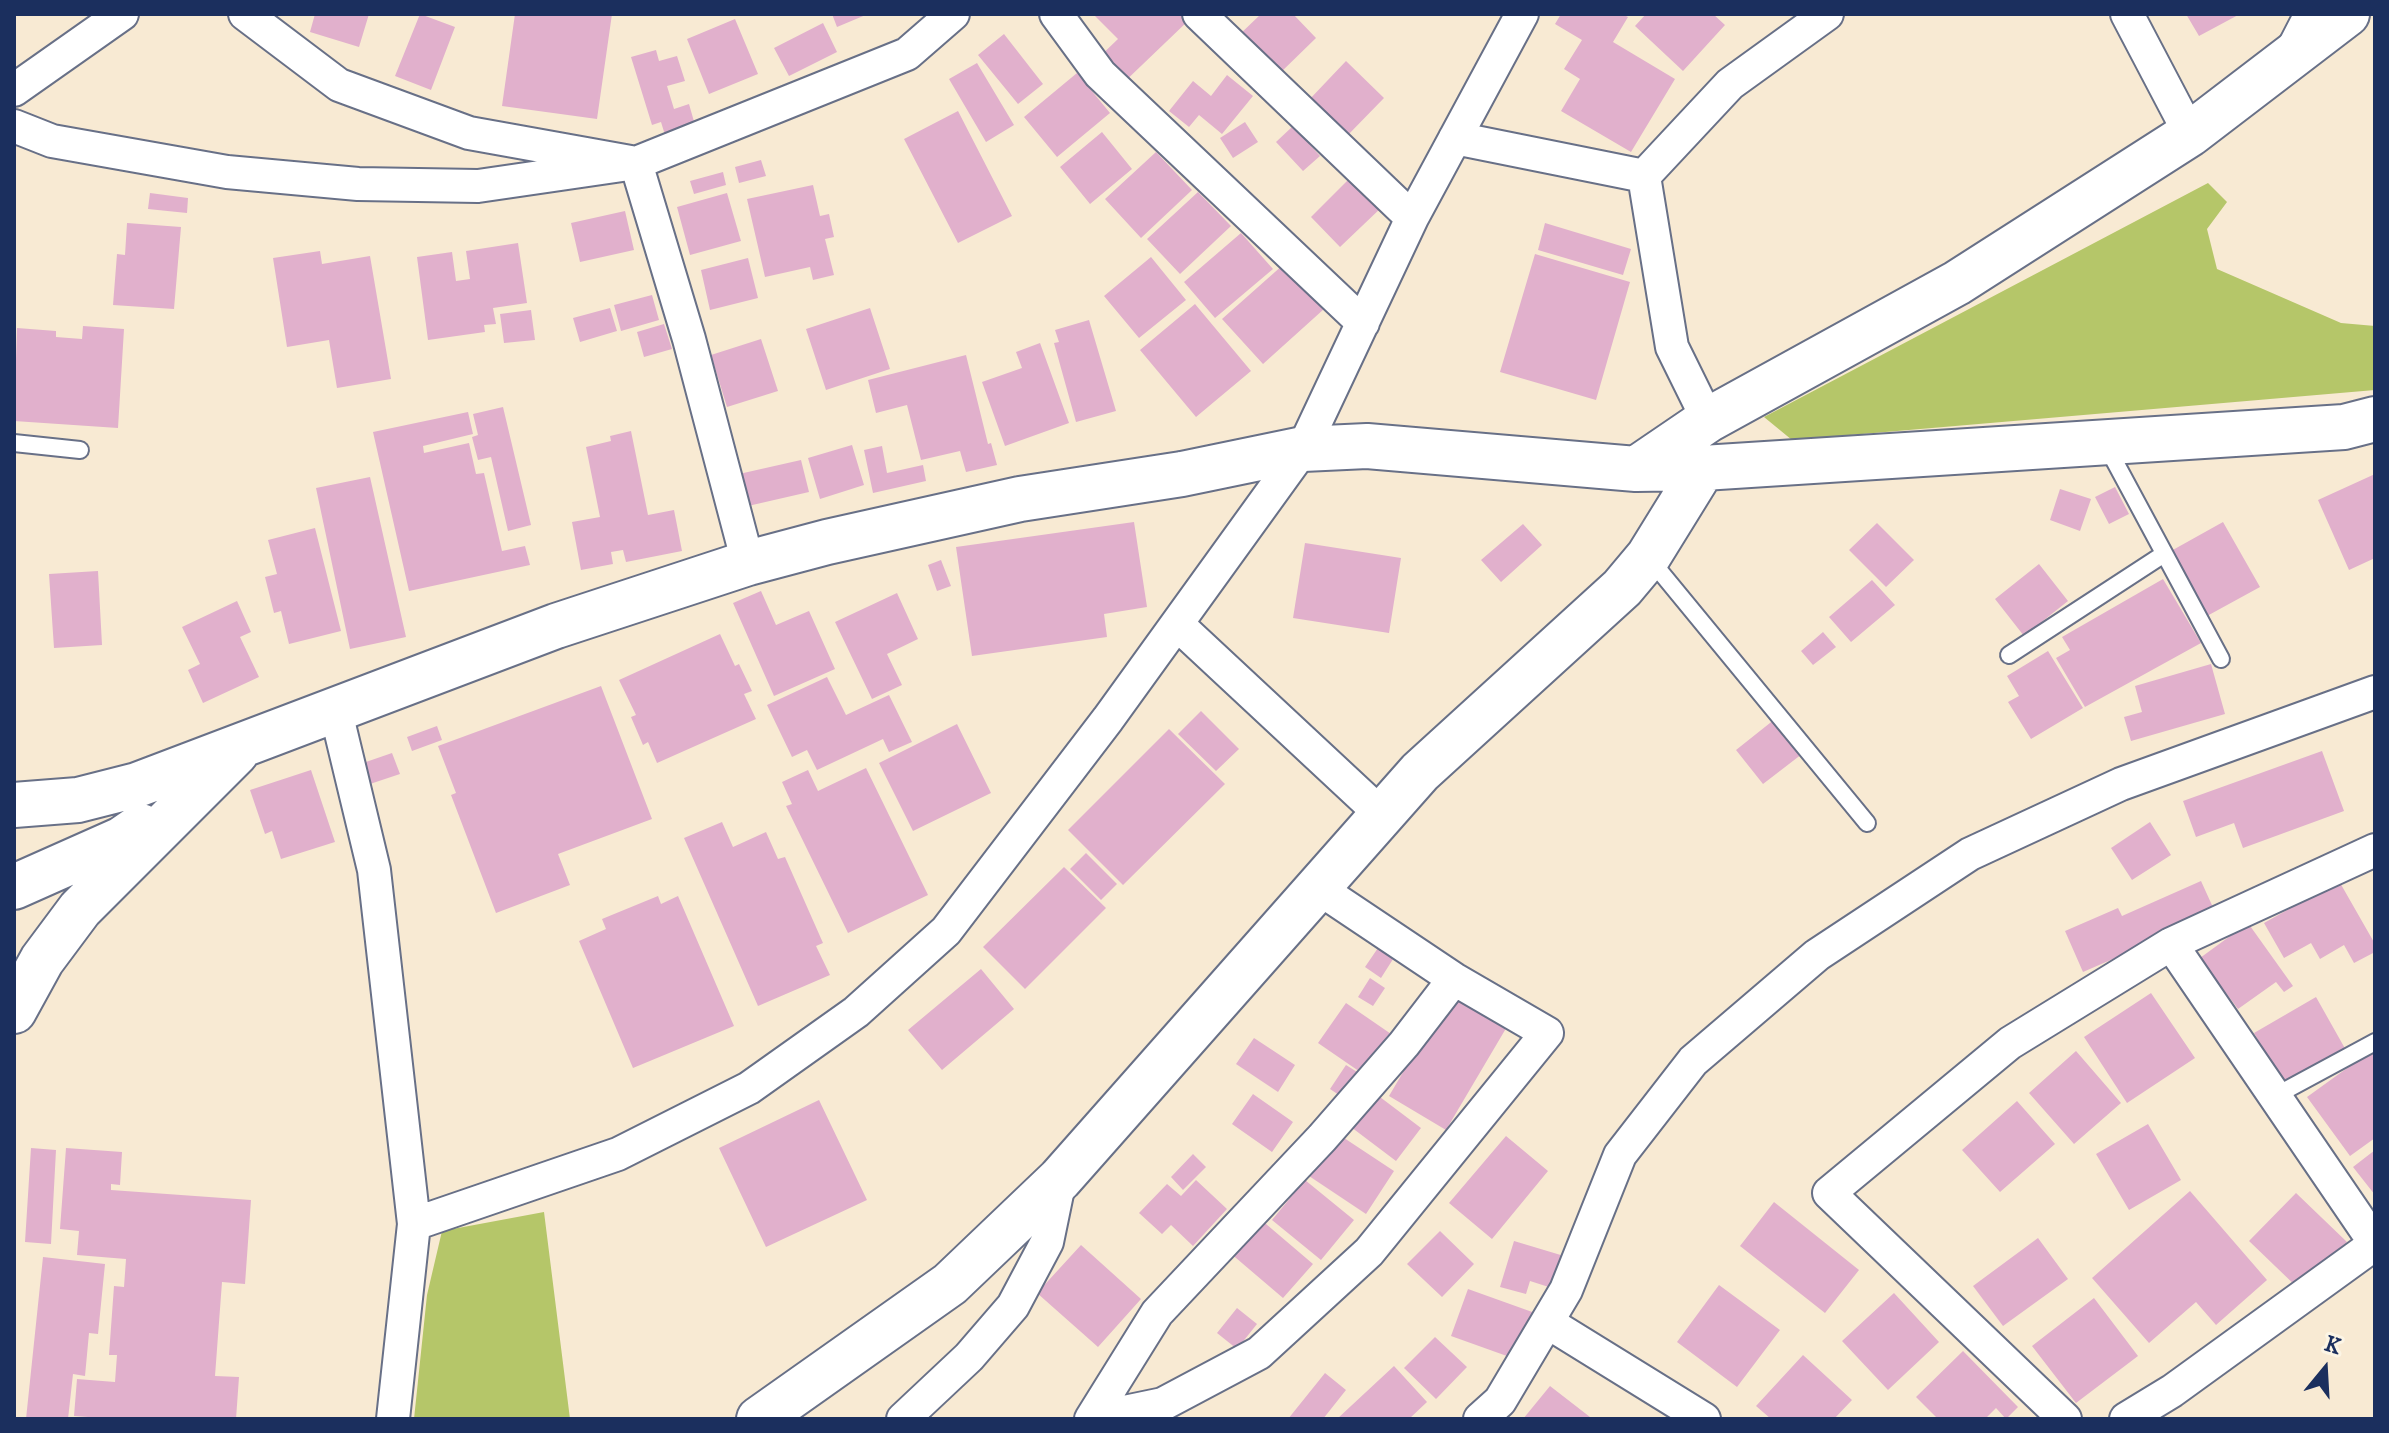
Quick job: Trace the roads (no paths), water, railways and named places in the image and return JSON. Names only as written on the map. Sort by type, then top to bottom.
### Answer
[{"type":"street","points":[[14,90],[122,14]]},
{"type":"street","points":[[245,14],[339,85],[469,133],[636,163]]},
{"type":"street","points":[[14,126],[52,141],[227,172],[358,184],[478,186],[636,163],[907,54],[953,14]]},
{"type":"street","points":[[1056,14],[1100,74],[1363,323]]},
{"type":"street","points":[[1199,14],[1412,218]]},
{"type":"street","points":[[414,1224],[618,1154],[749,1088],[856,1012],[946,931],[1108,719],[1303,449],[1412,218],[1522,14]]},
{"type":"street","points":[[1644,176],[1730,84],[1827,14]]},
{"type":"street","points":[[2127,14],[2190,134]]},
{"type":"street","points":[[1636,469],[1708,420],[1957,283],[2190,134],[2347,14]]},
{"type":"street","points":[[1455,138],[1644,176]]},
{"type":"street","points":[[636,163],[689,339],[748,563]]},
{"type":"street","points":[[1644,176],[1672,347],[1708,420]]},
{"type":"street","points":[[14,805],[78,800],[137,785],[556,626],[748,563],[1020,499],[1182,474],[1303,449],[1367,446],[1636,469],[1703,468],[2344,427],[2375,419]]},
{"type":"street","points":[[759,1419],[950,1284],[1060,1179],[1420,772],[1622,588],[1648,557],[1703,468]]},
{"type":"street","points":[[1177,624],[1382,815]]},
{"type":"street","points":[[1480,1419],[1500,1401],[1566,1290],[1620,1155],[1693,1061],[1817,955],[1970,854],[2121,784],[2375,692]]},
{"type":"street","points":[[335,708],[374,870],[414,1224],[393,1419]]},
{"type":"street","points":[[14,887],[122,839],[180,799],[243,746]]},
{"type":"street","points":[[14,1011],[42,960],[80,909],[243,746]]},
{"type":"street","points":[[2065,1419],[1829,1193],[2010,1043],[2171,944],[2375,850]]},
{"type":"street","points":[[1091,1419],[1163,1404],[1259,1353],[1369,1252],[1547,1033],[1454,979],[1318,888]]},
{"type":"street","points":[[2126,1419],[2172,1391],[2375,1244],[2171,944]]},
{"type":"street","points":[[1091,1419],[1157,1313],[1322,1138],[1404,1044],[1454,979]]},
{"type":"street","points":[[903,1419],[969,1357],[1013,1306],[1047,1242],[1060,1179]]},
{"type":"street","points":[[1547,1322],[1704,1419]]},
{"type":"lane","points":[[2272,71],[2302,14]]},
{"type":"lane","points":[[2104,442],[2221,659]]},
{"type":"lane","points":[[14,443],[80,450]]},
{"type":"lane","points":[[2009,655],[2164,554]]},
{"type":"lane","points":[[1648,557],[1867,823]]},
{"type":"lane","points":[[2275,1096],[2375,1042]]}]
